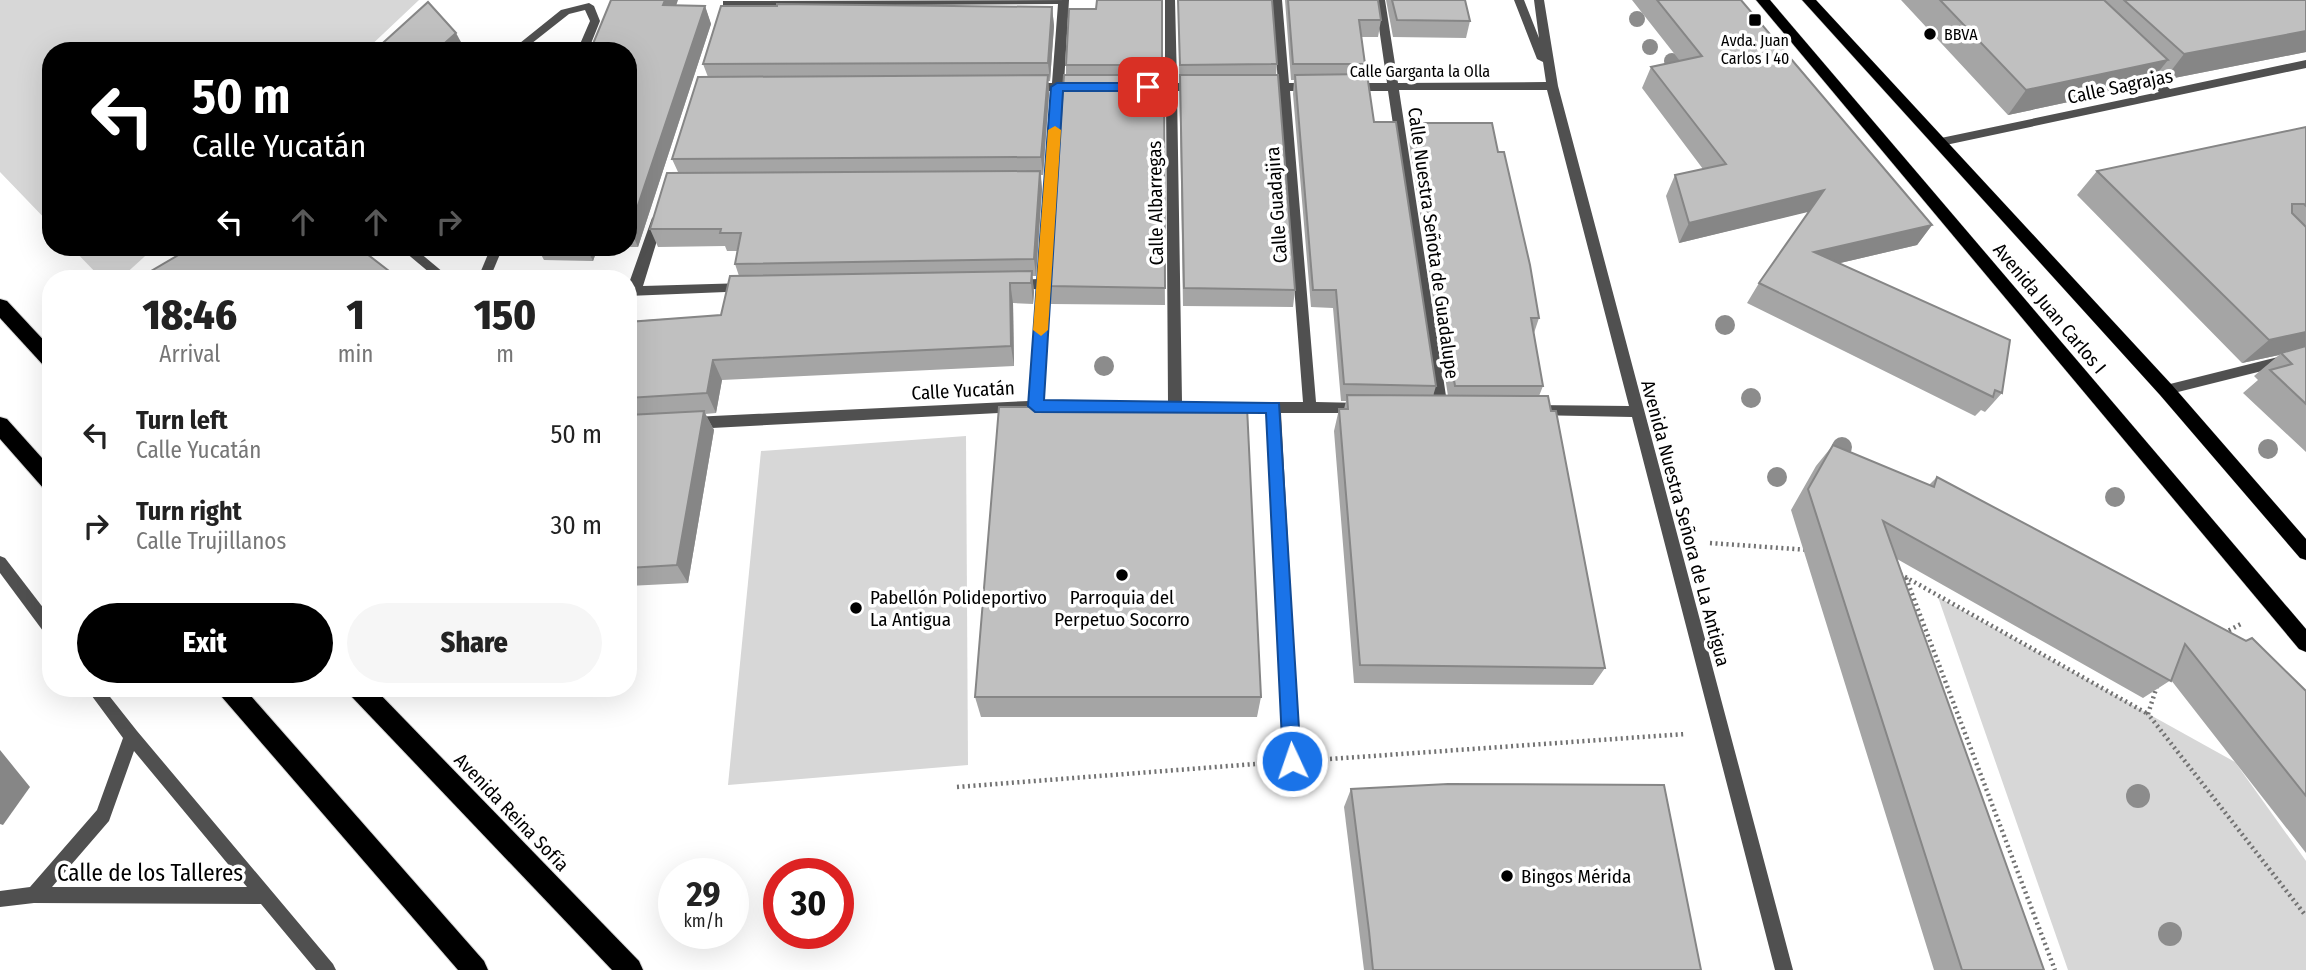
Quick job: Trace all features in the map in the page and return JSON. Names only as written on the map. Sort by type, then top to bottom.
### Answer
[{"type":"highway","points":[[0,306],[42,351]]},
{"type":"highway","points":[[1,431],[42,474]]},
{"type":"highway","points":[[237,697],[475,970]]},
{"type":"highway","name":"Avenida Reina Sofía","points":[[368,697],[630,970]]},
{"type":"main road","name":"Avenida Juan Carlos I","points":[[1763,0],[2306,643]]},
{"type":"main road","name":"Avenida Juan Carlos I","points":[[1809,0],[2166,390],[2306,552]]},
{"type":"street","points":[[726,6],[1064,0],[1045,182],[1044,284],[1035,406]]},
{"type":"street","name":"Calle Albarregas","points":[[1170,0],[1175,407]]},
{"type":"street","name":"Calle Guadajira","points":[[1277,0],[1310,408]]},
{"type":"street","name":"Calle Nuestra Señota de Guadalupe","points":[[1380,0],[1441,409]]},
{"type":"street","name":"Avenida Nuestra Señora de La Antigua","points":[[1519,0],[1552,86]]},
{"type":"street","name":"Avenida Nuestra Señora de La Antigua","points":[[1539,0],[1552,86],[1784,970]]},
{"type":"street","points":[[527,42],[565,12],[589,5],[595,22],[586,42]]},
{"type":"street","points":[[2128,56],[2168,94]]},
{"type":"street","name":"Calle Sagrajas","points":[[1941,142],[2306,64]]},
{"type":"street","name":"Calle Garganta la Olla","points":[[1339,87],[1552,86]]},
{"type":"street","points":[[1019,88],[1095,87]]},
{"type":"street","points":[[1133,87],[1210,87]]},
{"type":"street","name":"Calle Garganta la Olla","points":[[1249,87],[1325,87]]},
{"type":"street","points":[[637,276],[662,207]]},
{"type":"street","points":[[416,256],[434,270]]},
{"type":"street","points":[[998,285],[1044,284]]},
{"type":"street","points":[[637,290],[761,288]]},
{"type":"street","points":[[2166,390],[2306,355]]},
{"type":"street","name":"Calle Yucatán","points":[[682,423],[1035,406],[1375,408]]},
{"type":"street","points":[[1274,407],[1292,761]]},
{"type":"street","points":[[1520,410],[1636,412]]},
{"type":"street","points":[[0,562],[42,618]]},
{"type":"street","points":[[101,697],[327,970]]},
{"type":"street","name":"Calle de los Talleres","points":[[34,895],[103,815],[131,736]]},
{"type":"street","name":"Calle de los Talleres","points":[[0,899],[34,895],[265,897]]},
{"type":"path","points":[[1671,540],[1816,551]]},
{"type":"path","points":[[1896,572],[2148,714],[2306,916]]},
{"type":"path","points":[[1905,578],[2055,970]]},
{"type":"path","points":[[2218,637],[2240,624],[2277,610]]},
{"type":"path","points":[[2148,714],[2159,679]]},
{"type":"path","points":[[957,787],[1721,732]]},
{"type":"shaded area","points":[[0,0],[419,0],[375,42],[42,42],[42,216],[0,172]]},
{"type":"shaded area","points":[[80,256],[145,256],[130,270],[93,270]]},
{"type":"shaded area","name":"Pabellón Polideportivo La Antigua","points":[[966,436],[968,765],[728,785],[761,451]]},
{"type":"shaded area","points":[[1938,597],[2235,762],[2306,861],[2306,970],[2068,970]]},
{"type":"building","points":[[611,0],[665,0],[663,5],[705,6],[637,208],[637,42],[594,42]]},
{"type":"building","points":[[1097,0],[1162,0],[1162,65],[1066,65],[1069,9],[1096,9]]},
{"type":"building","points":[[1178,0],[1272,0],[1277,64],[1180,65]]},
{"type":"building","points":[[1288,0],[1378,0],[1381,20],[1359,20],[1365,64],[1293,64]]},
{"type":"building","points":[[1392,0],[1465,0],[1470,21],[1397,20]]},
{"type":"building","points":[[1657,0],[1741,0],[1932,225],[1814,252],[2010,340],[2002,393],[1995,390],[1993,397],[1759,283],[1824,190],[1689,223],[1675,175],[1726,164],[1651,67],[1702,56]]},
{"type":"building","points":[[1940,0],[2104,0],[2168,60],[2026,90]]},
{"type":"building","points":[[2124,0],[2306,0],[2306,31],[2184,54]]},
{"type":"building","points":[[428,2],[456,33],[446,42],[384,42]]},
{"type":"building","points":[[777,4],[1052,7],[1048,63],[703,64],[721,6]]},
{"type":"building","points":[[1367,74],[1374,122],[1396,122],[1436,386],[1344,384],[1336,290],[1313,290],[1295,75]]},
{"type":"building","points":[[1048,75],[1041,157],[672,159],[698,77]]},
{"type":"building","points":[[1064,75],[1164,75],[1165,288],[1049,286]]},
{"type":"building","points":[[1180,75],[1278,75],[1295,290],[1184,288]]},
{"type":"building","points":[[1413,123],[1492,123],[1498,152],[1504,152],[1530,265],[1539,318],[1531,318],[1543,386],[1455,386]]},
{"type":"building","points":[[2306,127],[2306,206],[2292,204],[2292,213],[2306,227],[2306,332],[2269,340],[2097,171]]},
{"type":"building","points":[[1040,171],[1034,259],[735,264],[741,233],[720,233],[721,229],[650,229],[667,173]]},
{"type":"building","points":[[177,256],[370,256],[388,270],[153,270]]},
{"type":"building","points":[[1032,271],[1031,283],[1010,283],[1011,346],[713,360],[707,393],[637,397],[637,321],[721,315],[730,276]]},
{"type":"building","points":[[2306,346],[2306,404],[2270,370],[2292,364],[2281,353]]},
{"type":"building","points":[[1347,395],[1548,396],[1551,411],[1556,411],[1605,668],[1360,665],[1339,409],[1348,409]]},
{"type":"building","name":"Parroquia del Perpetuo Socorro","points":[[999,407],[1247,407],[1261,697],[975,697]]},
{"type":"building","points":[[704,411],[677,565],[637,567],[637,415]]},
{"type":"building","points":[[1833,445],[1934,487],[1937,477],[2246,641],[2252,638],[2306,691],[2306,796],[2185,644],[2171,681],[1883,521],[2044,970],[1962,970],[1808,489]]},
{"type":"building","name":"Bingos Mérida","points":[[1448,784],[1664,785],[1701,970],[1373,970],[1351,789]]},
{"type":"slow traffic","points":[[1041,330],[1055,130]]},
{"type":"place","name":"Avda. Juan Carlos I 40","points":[[1755,20]]},
{"type":"place","name":"BBVA","points":[[1930,34]]},
{"type":"place","name":"Parroquia del Perpetuo Socorro","points":[[1122,575]]},
{"type":"place","name":"Pabellón Polideportivo La Antigua","points":[[856,608]]},
{"type":"place","name":"Bingos Mérida","points":[[1507,876]]},
{"type":"route","points":[[1148,87],[1057,87],[1035,406],[1274,407],[1292,761]]}]
